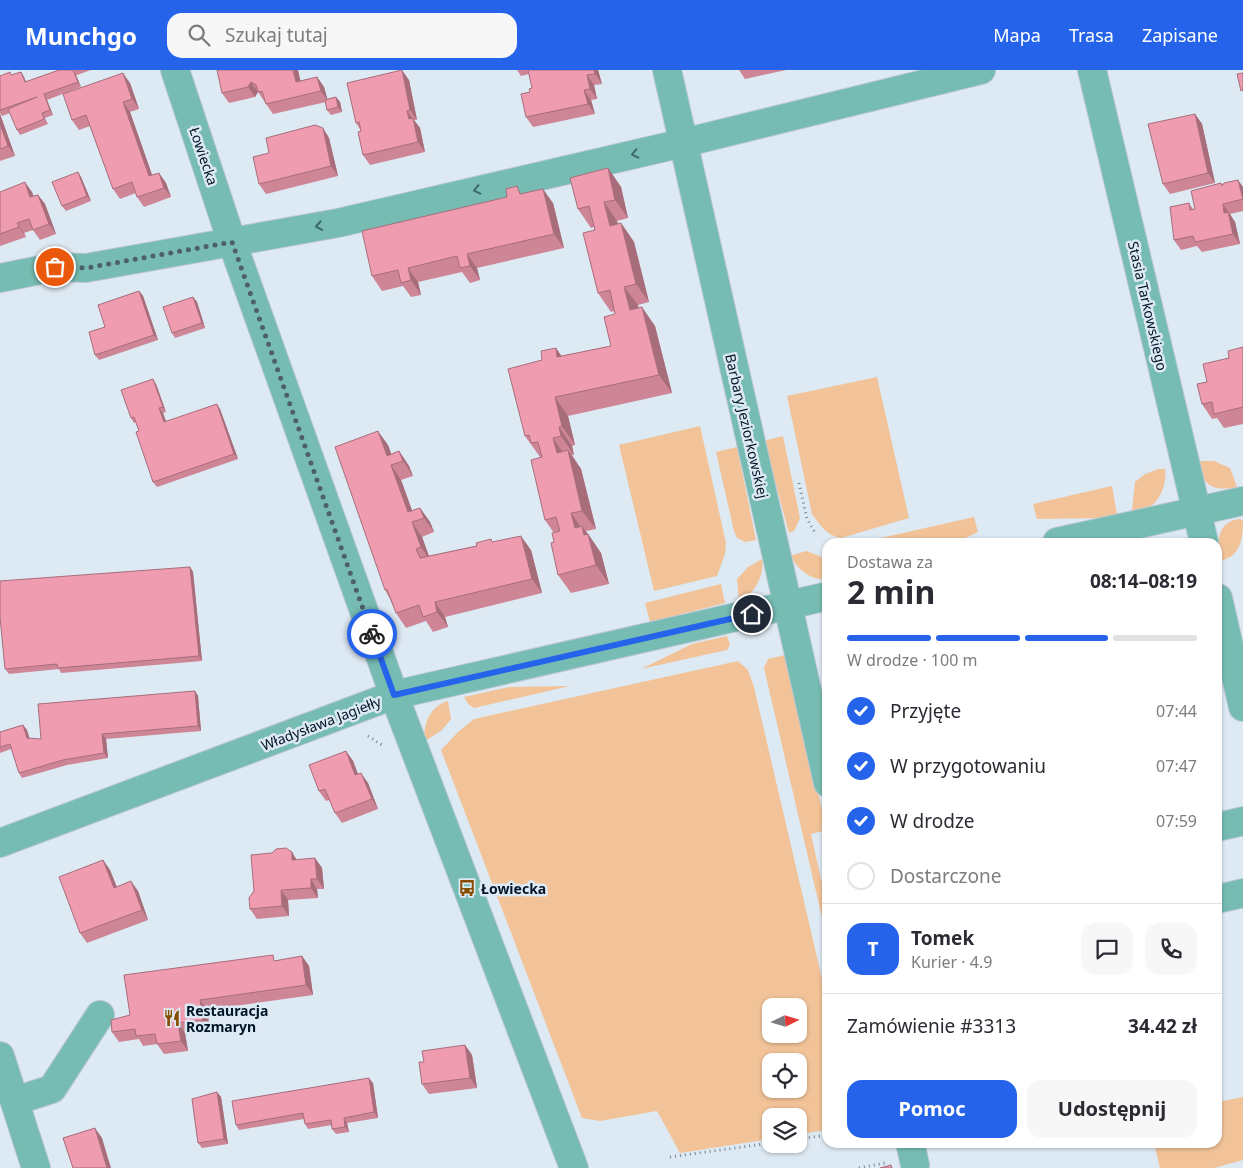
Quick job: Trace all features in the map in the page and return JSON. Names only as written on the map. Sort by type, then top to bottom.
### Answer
[{"type":"street","name":"Łowiecka","points":[[175,70],[232,242],[394,695],[574,1168]]},
{"type":"street","name":"Barbary Jeziorkowskiej","points":[[667,70],[822,757]]},
{"type":"street","points":[[0,278],[55,267],[86,268],[338,223],[683,143],[981,70]]},
{"type":"street","name":"Stasia Tarkowskiego","points":[[1092,70],[1203,538]]},
{"type":"street","points":[[1075,538],[1243,501]]},
{"type":"street","name":"Władysława Jagiełły","points":[[0,843],[394,695],[822,597]]},
{"type":"street","points":[[1222,615],[1243,707]]},
{"type":"street","points":[[1222,826],[1243,821]]},
{"type":"street","points":[[1222,898],[1243,893]]},
{"type":"street","points":[[15,1101],[52,1089],[100,1015]]},
{"type":"street","points":[[0,1056],[36,1168]]},
{"type":"path","points":[[799,483],[807,519],[816,534]]},
{"type":"path","points":[[807,1138],[822,1136]]},
{"type":"path","points":[[670,1157],[762,1144]]},
{"type":"path","points":[[859,1168],[879,1163]]},
{"type":"shaded area","points":[[877,377],[909,518],[841,538],[836,537],[824,529],[812,514],[787,396]]},
{"type":"shaded area","points":[[700,426],[726,543],[725,554],[717,576],[654,591],[619,445]]},
{"type":"shaded area","points":[[783,436],[800,518],[794,531],[789,533],[765,444],[767,440]]},
{"type":"shaded area","points":[[737,447],[756,540],[745,542],[737,538],[734,531],[716,452]]},
{"type":"shaded area","points":[[1214,461],[1230,468],[1237,487],[1221,488],[1210,485],[1199,470],[1196,462]]},
{"type":"shaded area","points":[[1165,469],[1165,476],[1162,492],[1158,499],[1147,509],[1140,511],[1132,510],[1135,482],[1145,474]]},
{"type":"shaded area","points":[[1112,486],[1117,515],[1102,518],[1037,519],[1033,504]]},
{"type":"shaded area","points":[[974,517],[978,532],[965,538],[881,538]]},
{"type":"shaded area","points":[[1243,520],[1241,541],[1236,552],[1222,560],[1222,538],[1220,538],[1220,535],[1222,529],[1231,521]]},
{"type":"shaded area","points":[[806,551],[822,557],[822,579],[810,576],[797,566],[790,556]]},
{"type":"shaded area","points":[[762,559],[762,571],[757,584],[749,594],[739,601],[737,579],[748,567]]},
{"type":"shaded area","points":[[721,584],[725,603],[650,622],[645,603]]},
{"type":"shaded area","points":[[727,636],[730,644],[727,650],[641,669],[692,644]]},
{"type":"shaded area","points":[[785,655],[822,809],[822,831],[811,834],[822,884],[822,917],[764,668],[768,659]]},
{"type":"shaded area","points":[[738,661],[748,670],[754,687],[822,979],[822,1131],[807,1133],[807,1108],[762,1108],[762,1140],[680,1153],[657,1111],[600,1121],[582,1118],[441,750],[474,719]]},
{"type":"shaded area","points":[[570,686],[474,708],[468,704],[464,697],[509,687]]},
{"type":"shaded area","points":[[448,701],[451,719],[442,730],[425,741],[426,722],[429,716],[442,703]]},
{"type":"shaded area","points":[[1243,1097],[1243,1160],[1214,1168],[1160,1168],[1155,1148],[1222,1148],[1222,1101]]},
{"type":"building","points":[[59,70],[73,70],[78,82],[44,94],[50,110],[42,113],[44,119],[17,130],[8,109],[37,97],[0,110],[0,76],[10,72],[11,75],[21,72],[25,82]]},
{"type":"building","points":[[217,70],[293,70],[296,82],[317,77],[321,91],[266,104],[262,91],[258,92],[256,85],[251,82],[248,87],[222,93]]},
{"type":"building","points":[[402,70],[410,110],[407,111],[409,119],[413,118],[418,142],[363,155],[358,132],[361,131],[359,122],[356,123],[347,83]]},
{"type":"building","points":[[528,70],[594,70],[595,74],[587,75],[590,89],[584,90],[588,104],[526,117],[521,94],[530,92],[529,89],[532,88]]},
{"type":"building","points":[[123,73],[132,99],[123,102],[149,176],[159,173],[164,188],[137,197],[132,182],[113,189],[86,115],[72,120],[63,94]]},
{"type":"building","points":[[1243,73],[1243,90],[1241,91],[1237,74]]},
{"type":"building","points":[[336,97],[338,107],[327,110],[325,100]]},
{"type":"building","points":[[1195,114],[1208,173],[1163,184],[1148,124]]},
{"type":"building","points":[[0,124],[8,146],[0,149]]},
{"type":"building","points":[[315,125],[323,128],[331,166],[259,184],[253,157],[269,153],[266,138]]},
{"type":"building","points":[[608,168],[615,200],[604,202],[610,226],[621,223],[636,284],[624,287],[630,310],[642,307],[659,375],[555,397],[562,426],[559,427],[561,436],[553,438],[557,453],[568,450],[582,511],[571,513],[575,528],[582,526],[584,535],[588,534],[596,565],[558,575],[551,543],[554,542],[552,533],[560,531],[556,517],[545,520],[531,460],[542,457],[538,442],[531,443],[529,435],[525,436],[508,369],[542,360],[541,351],[556,348],[557,357],[611,346],[604,317],[615,314],[610,290],[598,293],[583,233],[595,230],[589,206],[578,209],[570,178]]},
{"type":"building","points":[[78,172],[87,196],[62,206],[52,182]]},
{"type":"building","points":[[1238,180],[1243,199],[1223,204],[1224,213],[1228,212],[1233,234],[1195,242],[1193,236],[1174,240],[1170,207],[1189,203],[1190,210],[1195,209],[1191,191],[1221,183],[1222,186],[1224,183]]},
{"type":"building","points":[[25,182],[30,197],[38,195],[49,224],[33,230],[29,219],[17,223],[19,227],[0,234],[0,192]]},
{"type":"building","points":[[517,186],[520,194],[543,189],[554,234],[467,254],[470,266],[460,268],[457,256],[408,268],[411,280],[401,283],[398,270],[372,276],[362,231],[507,197],[506,189]]},
{"type":"building","points":[[139,291],[154,335],[95,355],[89,332],[105,327],[98,305]]},
{"type":"building","points":[[193,297],[202,323],[172,333],[163,307]]},
{"type":"building","points":[[1243,347],[1243,407],[1214,414],[1212,402],[1202,404],[1197,384],[1207,382],[1203,364],[1229,358],[1228,351]]},
{"type":"building","points":[[153,379],[163,407],[159,408],[164,422],[217,404],[234,454],[153,482],[136,432],[139,431],[134,417],[131,418],[121,390]]},
{"type":"building","points":[[378,431],[387,456],[399,451],[403,461],[391,465],[408,512],[420,508],[424,518],[412,522],[421,547],[416,549],[420,558],[477,546],[476,543],[491,539],[492,542],[521,536],[532,579],[435,602],[437,612],[423,617],[419,605],[396,613],[387,589],[385,590],[335,447]]},
{"type":"building","points":[[190,567],[199,656],[58,668],[57,664],[5,669],[0,617],[0,581]]},
{"type":"building","points":[[195,691],[198,726],[102,734],[104,753],[63,760],[19,773],[10,744],[0,747],[0,732],[23,725],[27,738],[41,739],[38,704]]},
{"type":"building","points":[[346,751],[355,775],[361,773],[372,799],[335,813],[325,789],[319,791],[309,765]]},
{"type":"building","points":[[286,848],[292,852],[292,860],[315,858],[317,879],[311,879],[311,888],[281,890],[282,906],[250,909],[249,898],[254,891],[251,855],[272,853],[276,849]]},
{"type":"building","points":[[103,860],[114,888],[131,881],[142,910],[80,933],[59,877]]},
{"type":"building","points":[[273,955],[274,961],[302,956],[306,985],[200,1000],[203,1020],[178,1023],[181,1041],[157,1044],[155,1034],[136,1036],[135,1029],[112,1032],[111,1020],[130,1015],[124,975]]},
{"type":"building","points":[[465,1045],[470,1078],[422,1084],[419,1062],[424,1062],[422,1051]]},
{"type":"building","points":[[369,1078],[374,1112],[344,1118],[345,1127],[332,1129],[331,1120],[305,1124],[303,1113],[236,1125],[232,1101]]},
{"type":"building","points":[[217,1092],[224,1139],[198,1143],[192,1099]]},
{"type":"building","points":[[95,1128],[107,1168],[73,1168],[63,1138]]},
{"type":"building","points":[[891,1165],[892,1168],[880,1168]]},
{"type":"way so far","points":[[55,267],[86,268],[232,242],[372,634]]},
{"type":"place","name":"Łowiecka","points":[[467,888]]},
{"type":"place","name":"Restauracja Rozmaryn","points":[[172,1018]]},
{"type":"route","points":[[372,634],[394,695],[752,614]]}]
